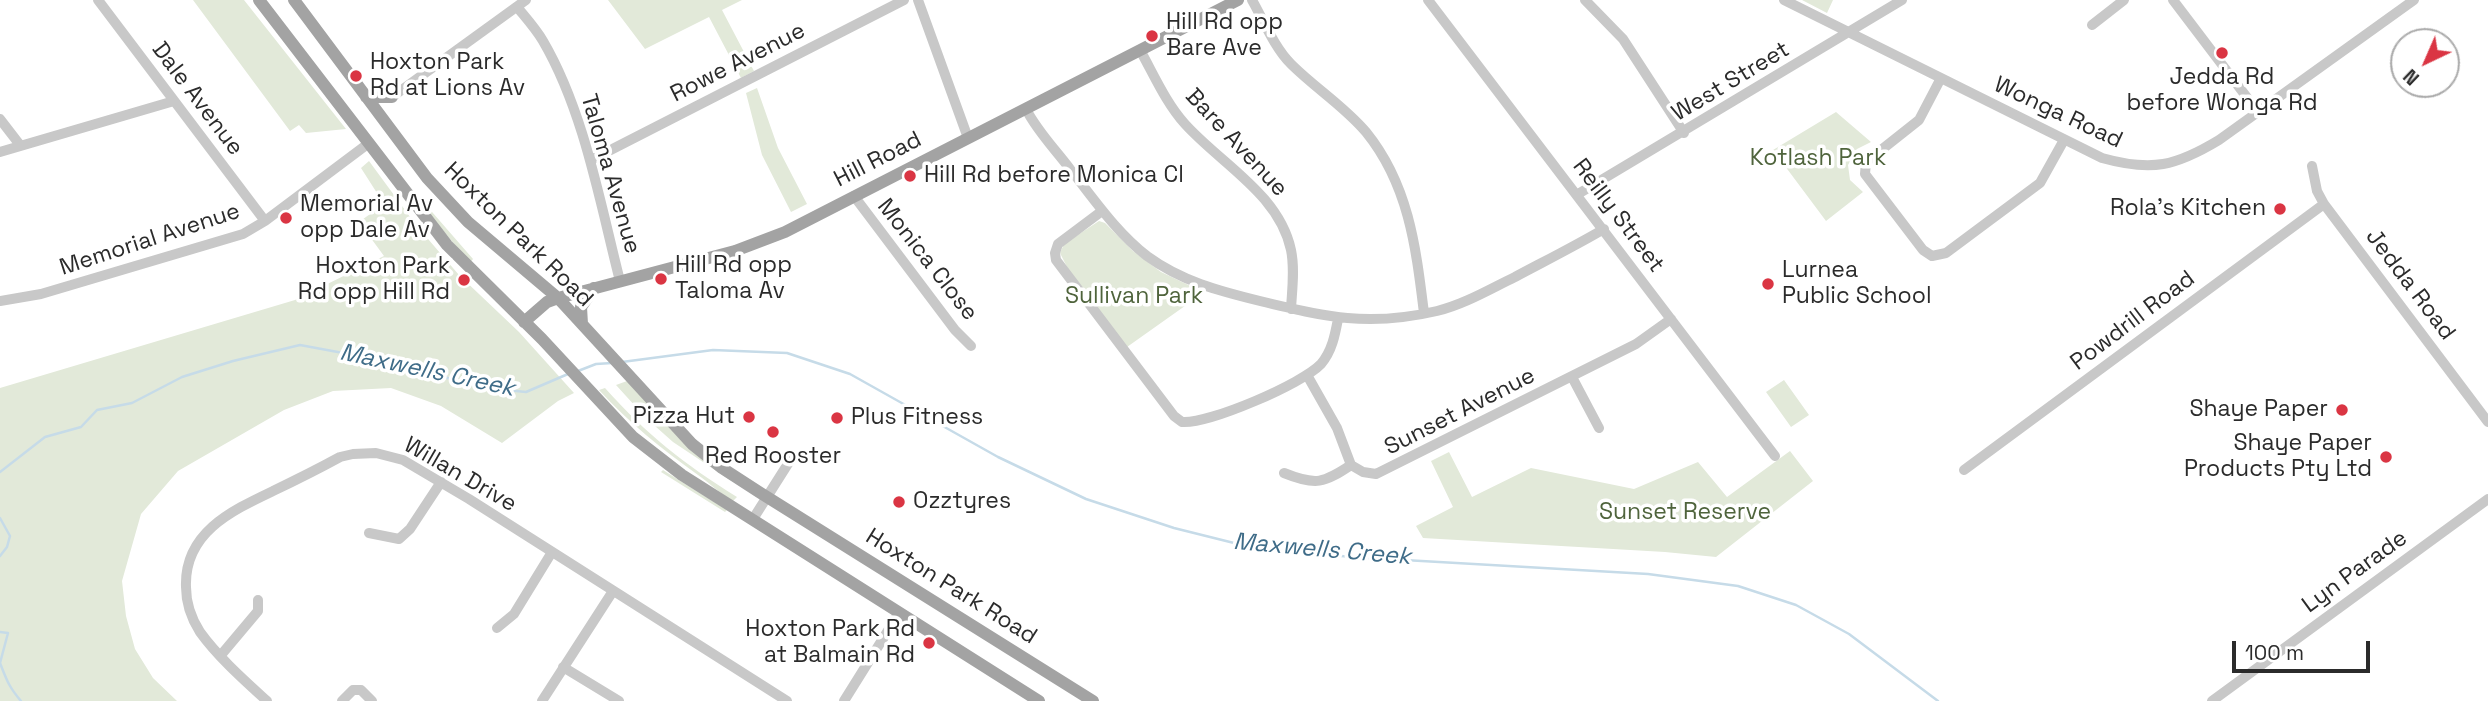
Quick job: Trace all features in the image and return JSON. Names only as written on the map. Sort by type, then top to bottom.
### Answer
[{"type":"main road","points":[[259,0],[447,245],[554,352],[633,437],[655,456],[1039,701]]},
{"type":"main road","name":"Hoxton Park Road","points":[[294,0],[427,178],[451,206],[558,298],[692,444],[722,468],[767,497],[1093,701]]},
{"type":"main road","name":"Hill Road","points":[[524,322],[547,302],[558,298],[735,251],[763,241],[1238,0]]},
{"type":"main road","points":[[366,97],[392,97]]},
{"type":"main road","points":[[582,324],[581,307],[594,288]]},
{"type":"street","name":"Dale Avenue","points":[[98,0],[265,221]]},
{"type":"street","name":"Rowe Avenue","points":[[590,159],[904,0]]},
{"type":"street","points":[[918,0],[968,138]]},
{"type":"street","points":[[1252,0],[1286,59],[1346,110],[1385,159],[1398,186],[1411,226],[1424,313]]},
{"type":"street","name":"Reilly Street","points":[[1428,0],[1775,456]]},
{"type":"street","points":[[1586,0],[1623,39],[1684,133]]},
{"type":"street","name":"Wonga Road","points":[[1784,0],[2102,158],[2121,164],[2165,165],[2192,157],[2414,0]]},
{"type":"street","name":"West Street","points":[[1578,194],[1684,133],[1902,0]]},
{"type":"street","points":[[2092,25],[2124,0]]},
{"type":"street","points":[[2173,0],[2258,112]]},
{"type":"street","points":[[392,97],[521,3]]},
{"type":"street","name":"Taloma Avenue","points":[[521,3],[553,60],[590,159],[620,281]]},
{"type":"street","name":"Bare Avenue","points":[[1140,50],[1183,122],[1267,201],[1279,218],[1293,259],[1291,309]]},
{"type":"street","points":[[1941,78],[1919,120],[1866,162],[1866,174],[1923,250],[1932,256],[1946,253],[2040,183],[2064,140]]},
{"type":"street","points":[[0,152],[174,101]]},
{"type":"street","points":[[1026,109],[1102,211],[1135,246],[1166,268],[1219,291],[1338,319],[1385,320],[1449,307],[1484,293],[1604,229]]},
{"type":"street","points":[[0,119],[20,145]]},
{"type":"street","name":"Memorial Avenue","points":[[0,300],[41,294],[228,240],[265,221],[369,143]]},
{"type":"street","name":"Jedda Road","points":[[2312,166],[2317,191],[2325,204],[2488,422]]},
{"type":"street","name":"Monica Close","points":[[854,196],[954,330],[971,346]]},
{"type":"street","name":"Powdrill Road","points":[[1964,470],[2325,204]]},
{"type":"street","points":[[1102,211],[1058,244],[1055,250],[1056,260],[1176,419],[1190,422],[1222,414],[1307,375],[1326,356],[1334,341],[1338,319]]},
{"type":"street","name":"Sunset Avenue","points":[[1351,465],[1369,474],[1383,472],[1640,342],[1671,319]]},
{"type":"street","points":[[1284,473],[1299,479],[1328,481],[1351,465],[1337,428],[1307,375]]},
{"type":"street","points":[[1572,377],[1599,428]]},
{"type":"street","name":"Willan Drive","points":[[267,701],[220,655],[192,619],[185,577],[189,561],[195,546],[216,522],[254,499],[340,457],[353,454],[388,454],[441,482],[787,701]]},
{"type":"street","points":[[753,519],[791,459]]},
{"type":"street","points":[[369,533],[399,539],[410,529],[441,482]]},
{"type":"street","name":"Lyn Parade","points":[[2213,701],[2488,499]]},
{"type":"street","points":[[498,628],[514,614],[551,552]]},
{"type":"street","points":[[542,701],[612,591]]},
{"type":"street","points":[[220,655],[258,611],[258,600]]},
{"type":"street","points":[[844,701],[899,613]]},
{"type":"street","points":[[563,667],[619,701]]},
{"type":"street","points":[[342,701],[353,690],[361,690],[372,701]]},
{"type":"green space","points":[[193,0],[244,0],[346,129],[306,133],[299,125],[290,131]]},
{"type":"green space","points":[[608,0],[742,0],[722,10],[754,71],[741,78],[709,17],[645,49]]},
{"type":"green space","points":[[1802,0],[1833,0],[1827,13]]},
{"type":"green space","points":[[757,88],[778,148],[807,204],[791,212],[762,155],[746,93]]},
{"type":"green space","name":"Kotlash Park","points":[[1836,112],[1871,142],[1857,149],[1848,165],[1850,180],[1863,192],[1826,221],[1773,150]]},
{"type":"green space","points":[[369,161],[416,225],[459,275],[519,332],[574,393],[558,401],[502,443],[441,406],[391,388],[333,391],[284,410],[178,471],[141,514],[122,581],[126,616],[135,649],[153,678],[177,701],[0,701],[0,388],[295,300],[384,256],[359,222],[384,204],[361,168]]},
{"type":"green space","points":[[419,197],[473,259],[470,263],[416,198]]},
{"type":"green space","name":"Sullivan Park","points":[[1099,221],[1105,223],[1133,251],[1161,272],[1199,290],[1199,296],[1127,347],[1069,271],[1060,253],[1064,244]]},
{"type":"green space","points":[[1784,380],[1809,415],[1791,427],[1766,392]]},
{"type":"green space","points":[[627,381],[680,439],[733,482],[673,442],[646,418],[616,385]]},
{"type":"green space","points":[[605,388],[636,421],[667,448],[737,497],[733,501],[728,498],[646,435],[599,390]]},
{"type":"green space","name":"Sunset Reserve","points":[[1790,451],[1813,481],[1716,557],[1423,538],[1416,526],[1453,507],[1431,461],[1449,452],[1472,497],[1531,468],[1634,489],[1698,462],[1727,497]]},
{"type":"green space","points":[[663,470],[727,510],[725,512],[661,472]]},
{"type":"waterway","name":"Maxwells Creek","points":[[0,472],[45,437],[81,427],[97,410],[132,403],[182,377],[300,345],[370,358],[486,388],[526,392],[568,374]]},
{"type":"waterway","name":"Maxwells Creek","points":[[622,362],[713,350],[787,353],[850,374],[998,457],[1086,499],[1174,528],[1254,548],[1352,557],[1648,574],[1738,586],[1796,605],[1849,634],[1938,701]]},
{"type":"waterway","name":"Maxwells Creek","points":[[578,371],[596,364],[612,363]]},
{"type":"waterway","points":[[0,518],[10,536],[7,547],[0,556]]},
{"type":"waterway","points":[[0,632],[8,633],[0,663],[9,684],[21,701]]},
{"type":"place","name":"Hill Rd opp Bare Ave","points":[[1152,36]]},
{"type":"place","name":"Jedda Rd before Wonga Rd","points":[[2222,53]]},
{"type":"place","name":"Hoxton Park Rd at Lions Av","points":[[356,76]]},
{"type":"place","name":"Hill Rd before Monica Cl","points":[[910,176]]},
{"type":"place","name":"Rola's Kitchen","points":[[2280,209]]},
{"type":"place","name":"Memorial Av opp Dale Av","points":[[286,218]]},
{"type":"place","name":"Hill Rd opp Taloma Av","points":[[661,279]]},
{"type":"place","name":"Hoxton Park Rd opp Hill Rd","points":[[464,280]]},
{"type":"place","name":"Lurnea Public School","points":[[1768,284]]},
{"type":"place","name":"Shaye Paper","points":[[2342,410]]},
{"type":"place","name":"Pizza Hut","points":[[749,417]]},
{"type":"place","name":"Plus Fitness","points":[[837,418]]},
{"type":"place","name":"Red Rooster","points":[[773,432]]},
{"type":"place","name":"Shaye Paper Products Pty Ltd","points":[[2386,457]]},
{"type":"place","name":"Ozztyres","points":[[899,502]]},
{"type":"place","name":"Hoxton Park Rd at Balmain Rd","points":[[929,643]]}]
